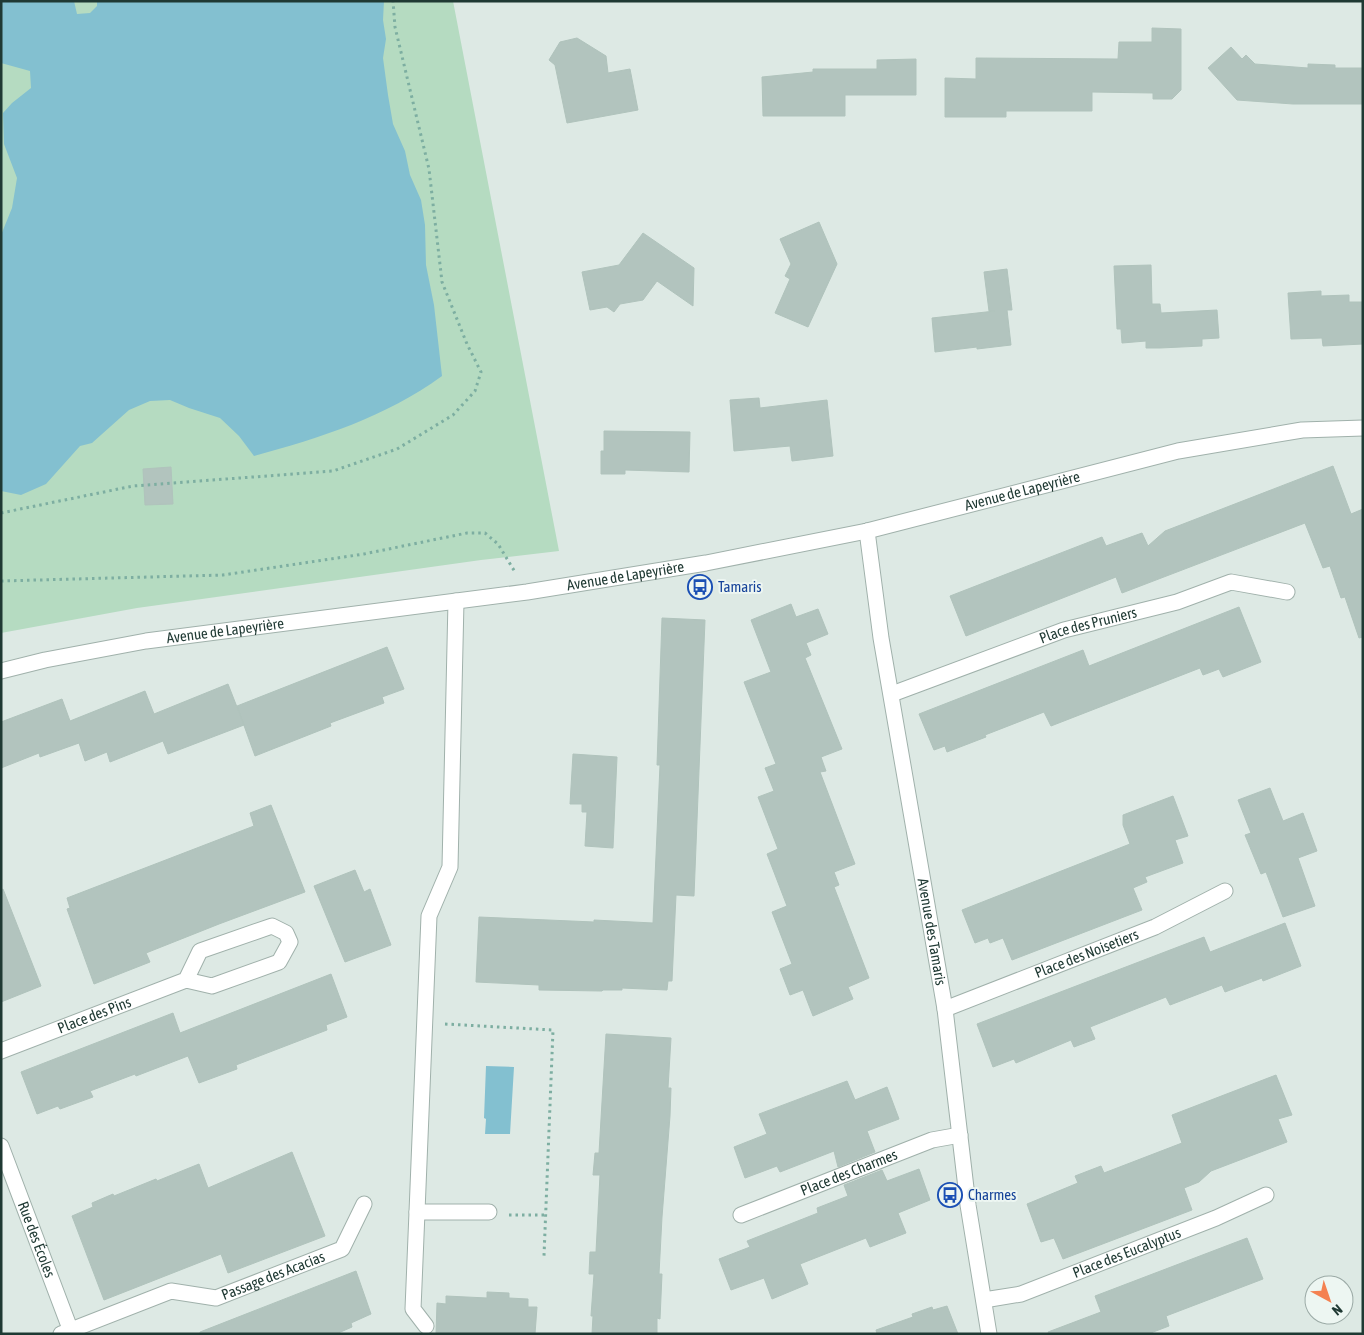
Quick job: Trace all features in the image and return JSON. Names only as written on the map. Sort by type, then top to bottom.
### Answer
[{"type":"street","name":"Avenue de Lapeyrière","points":[[1,671],[45,660],[146,641],[527,592],[706,563],[867,531],[1178,451],[1302,430],[1363,428]]},
{"type":"street","name":"Avenue des Tamaris","points":[[867,531],[881,638],[945,1009],[968,1206],[989,1334]]},
{"type":"street","name":"Place des Pruniers","points":[[892,694],[1064,630],[1177,602],[1231,582],[1287,592]]},
{"type":"street","points":[[426,1326],[413,1309],[429,916],[450,867],[456,601]]},
{"type":"street","name":"Place des Noisetiers","points":[[945,1009],[1155,927],[1225,892]]},
{"type":"street","points":[[272,926],[286,933],[290,942],[280,962],[212,986],[186,980],[200,951],[272,926]]},
{"type":"street","name":"Place des Pins","points":[[1,1051],[186,980]]},
{"type":"street","name":"Place des Charmes","points":[[741,1215],[932,1140],[960,1135]]},
{"type":"street","name":"Rue des Écoles","points":[[1,1146],[68,1333]]},
{"type":"street","name":"Place des Eucalyptus","points":[[984,1300],[1021,1294],[1216,1218],[1266,1195]]},
{"type":"street","name":"Passage des Acacias","points":[[68,1333],[170,1291],[216,1298],[342,1249],[364,1204]]},
{"type":"street","points":[[417,1212],[489,1212]]},
{"type":"path","points":[[1,512],[133,486],[333,471],[396,449],[453,416],[475,391],[481,372],[467,344],[442,282],[429,169],[395,27],[392,1]]},
{"type":"path","points":[[1,581],[222,575],[364,554],[467,533],[485,533],[498,544],[527,592]]},
{"type":"path","points":[[425,1022],[553,1030],[544,1256]]},
{"type":"path","points":[[489,1212],[498,1214],[546,1215]]},
{"type":"green space","points":[[1,1],[453,1],[559,551],[481,560],[137,608],[1,633]]},
{"type":"water","points":[[1,1],[74,1],[77,14],[90,13],[97,6],[97,1],[384,1],[383,20],[386,39],[383,58],[388,95],[393,124],[405,151],[410,175],[421,200],[425,225],[426,265],[434,305],[442,376],[398,403],[352,425],[254,456],[239,436],[220,418],[170,400],[150,401],[129,410],[92,443],[80,446],[46,484],[21,495],[1,491],[1,235],[12,208],[17,178],[4,144],[3,113],[31,88],[30,71],[1,63]]},
{"type":"water","points":[[486,1066],[514,1067],[510,1134],[485,1134]]},
{"type":"building","points":[[1152,28],[1181,29],[1181,90],[1172,99],[1153,99],[1153,93],[1092,92],[1092,111],[1006,111],[1006,117],[945,117],[945,78],[976,79],[976,58],[1118,59],[1119,42],[1152,42]]},
{"type":"building","points":[[577,38],[606,56],[608,73],[630,69],[638,110],[567,123],[555,65],[549,60],[560,42]]},
{"type":"building","points":[[1231,47],[1242,59],[1246,55],[1255,64],[1308,68],[1308,64],[1335,65],[1335,68],[1363,68],[1362,104],[1293,104],[1237,100],[1208,68]]},
{"type":"building","points":[[916,59],[916,95],[845,95],[845,116],[763,116],[762,77],[813,72],[813,69],[877,69],[877,60]]},
{"type":"building","points":[[819,222],[837,264],[808,327],[775,313],[790,279],[785,276],[791,264],[780,239]]},
{"type":"building","points":[[643,233],[694,268],[693,306],[657,281],[643,300],[620,304],[614,312],[607,307],[590,310],[582,272],[619,265]]},
{"type":"building","points":[[1151,265],[1152,304],[1160,304],[1161,313],[1217,310],[1219,338],[1202,339],[1202,346],[1146,348],[1146,341],[1122,343],[1121,329],[1117,329],[1114,266]]},
{"type":"building","points":[[1007,269],[1012,310],[1007,310],[1011,345],[935,352],[932,318],[995,311],[989,311],[984,272]]},
{"type":"building","points":[[1321,291],[1321,296],[1349,295],[1349,302],[1363,302],[1363,344],[1323,346],[1322,338],[1291,339],[1288,293]]},
{"type":"building","points":[[759,398],[760,408],[827,400],[833,456],[792,461],[790,446],[734,451],[730,400]]},
{"type":"building","points":[[604,431],[690,432],[689,472],[625,470],[625,474],[601,474],[601,451],[604,451]]},
{"type":"building","points":[[1333,466],[1351,514],[1363,509],[1363,637],[1359,638],[1345,597],[1341,598],[1330,566],[1323,568],[1305,523],[1122,593],[1116,577],[966,636],[950,596],[1102,537],[1106,546],[1142,533],[1148,546],[1165,531]]},
{"type":"building","points":[[171,467],[173,504],[145,505],[143,469]]},
{"type":"building","points":[[791,604],[796,617],[818,609],[828,634],[806,643],[811,655],[805,658],[842,749],[821,757],[826,771],[820,772],[855,864],[834,872],[839,885],[834,887],[869,978],[848,987],[853,999],[813,1016],[803,990],[790,995],[780,969],[792,964],[772,912],[787,906],[767,854],[778,849],[758,797],[774,791],[765,768],[776,764],[744,682],[771,672],[751,620]]},
{"type":"building","points":[[1239,607],[1261,662],[1223,677],[1219,669],[1203,675],[1200,668],[1051,726],[1044,712],[947,752],[945,746],[934,750],[919,714],[1083,650],[1089,666]]},
{"type":"building","points":[[662,618],[705,620],[694,896],[676,895],[672,981],[668,981],[667,990],[622,988],[622,990],[602,991],[539,990],[539,985],[476,982],[479,917],[653,923],[660,765],[657,765]]},
{"type":"building","points":[[387,647],[404,689],[382,697],[384,703],[330,723],[331,726],[255,756],[237,706]]},
{"type":"building","points":[[228,684],[244,725],[168,754],[163,741],[110,762],[107,752],[85,761],[79,743],[40,757],[39,753],[1,768],[1,722],[62,699],[70,721],[145,691],[154,714]]},
{"type":"building","points":[[573,754],[617,757],[613,848],[585,846],[587,812],[582,812],[582,804],[570,804]]},
{"type":"building","points":[[1270,788],[1283,821],[1303,813],[1317,851],[1298,858],[1315,906],[1283,917],[1266,872],[1261,874],[1245,835],[1251,833],[1238,800]]},
{"type":"building","points":[[1173,796],[1188,836],[1175,840],[1183,863],[1145,877],[1147,882],[1133,888],[1142,910],[1012,960],[1003,938],[990,943],[988,938],[975,943],[962,910],[1130,844],[1123,825],[1123,815]]},
{"type":"building","points":[[271,805],[305,892],[146,953],[150,962],[94,984],[67,909],[70,908],[67,898],[254,826],[250,813]]},
{"type":"building","points":[[355,870],[364,892],[370,889],[391,945],[345,962],[314,886]]},
{"type":"building","points":[[3,889],[41,986],[1,1002],[1,890]]},
{"type":"building","points":[[1285,923],[1301,966],[1263,981],[1262,978],[1225,992],[1222,985],[1170,1005],[1166,997],[1090,1027],[1095,1039],[1074,1047],[1071,1040],[1016,1063],[1014,1059],[993,1067],[977,1024],[1204,937],[1210,952]]},
{"type":"building","points":[[331,974],[347,1017],[326,1025],[327,1030],[236,1065],[237,1069],[199,1083],[188,1056],[90,1091],[93,1097],[60,1109],[58,1106],[37,1114],[21,1072],[173,1013],[180,1033]]},
{"type":"building","points":[[606,1034],[671,1038],[668,1088],[671,1088],[670,1116],[659,1274],[662,1274],[660,1319],[657,1318],[657,1334],[592,1334],[593,1316],[591,1316],[594,1274],[589,1274],[590,1252],[596,1252],[600,1175],[593,1175],[595,1153],[599,1153]]},
{"type":"building","points":[[1276,1075],[1292,1115],[1278,1119],[1287,1142],[1211,1171],[1199,1182],[1184,1188],[1192,1210],[1063,1259],[1054,1238],[1041,1242],[1027,1204],[1078,1183],[1075,1176],[1101,1166],[1104,1173],[1182,1143],[1172,1115]]},
{"type":"building","points":[[847,1081],[855,1100],[887,1087],[899,1119],[867,1131],[875,1152],[838,1167],[834,1151],[780,1172],[777,1166],[745,1178],[734,1147],[767,1134],[759,1114]]},
{"type":"building","points":[[292,1152],[325,1236],[228,1273],[221,1254],[104,1300],[72,1216],[93,1207],[92,1203],[113,1194],[114,1196],[156,1179],[157,1181],[199,1164],[208,1188]]},
{"type":"building","points":[[919,1169],[930,1200],[898,1213],[906,1233],[870,1247],[866,1238],[800,1264],[808,1284],[772,1299],[764,1278],[731,1290],[719,1259],[750,1247],[747,1241],[818,1213],[817,1208],[848,1196],[844,1185],[882,1170],[887,1181]]},
{"type":"building","points":[[1247,1238],[1263,1279],[1166,1316],[1169,1326],[1148,1334],[1049,1334],[1048,1332],[1101,1312],[1095,1296]]},
{"type":"building","points":[[356,1271],[371,1314],[351,1323],[352,1327],[336,1334],[200,1334],[200,1332]]},
{"type":"building","points":[[487,1292],[509,1293],[509,1298],[528,1299],[528,1307],[537,1307],[535,1334],[436,1334],[437,1303],[446,1304],[446,1296],[487,1298]]},
{"type":"building","points":[[947,1306],[958,1334],[877,1334],[876,1330],[913,1317],[912,1314],[932,1307],[933,1310]]},
{"type":"place","name":"Tamaris","points":[[700,587]]},
{"type":"place","name":"Charmes","points":[[950,1195]]}]
